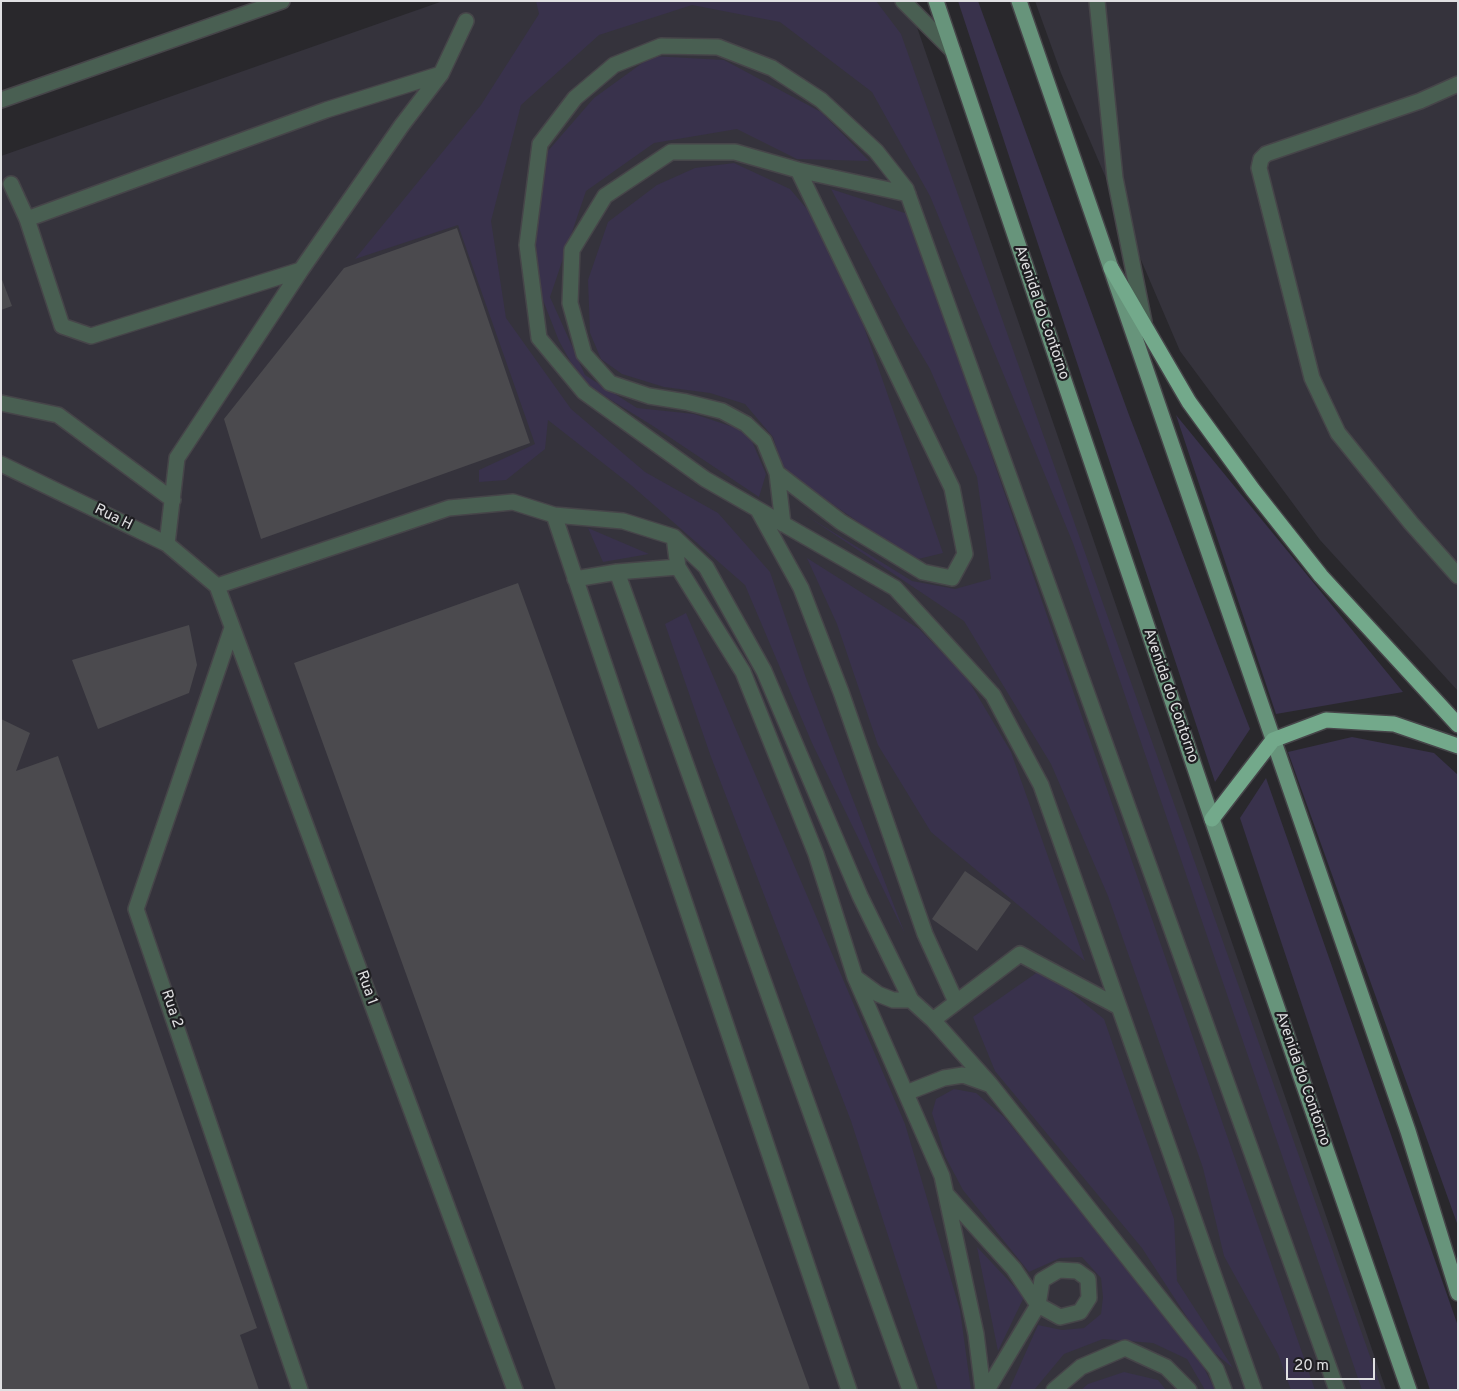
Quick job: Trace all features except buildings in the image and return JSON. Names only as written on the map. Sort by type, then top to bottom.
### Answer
[{"type":"highway","points":[[1111,268],[1189,402],[1252,490],[1321,576],[1458,725]]},
{"type":"highway","points":[[1212,819],[1274,740],[1326,720],[1394,724],[1458,746]]},
{"type":"main road","name":"Avenida do Contorno","points":[[936,1],[1212,819],[1409,1390]]},
{"type":"main road","points":[[1019,1],[1408,1132],[1458,1293]]},
{"type":"lane","points":[[1,100],[282,1]]},
{"type":"lane","points":[[903,1],[953,52]]},
{"type":"lane","points":[[1097,1],[1115,178],[1144,324]]},
{"type":"lane","points":[[167,544],[177,458],[301,270],[396,132],[441,74],[466,21]]},
{"type":"lane","points":[[1254,1390],[1041,785],[993,695],[895,588],[705,479],[584,392],[539,338],[527,245],[540,144],[575,98],[614,66],[661,46],[718,47],[772,68],[821,100],[876,151],[906,188],[1337,1390]]},
{"type":"lane","points":[[27,219],[326,110],[441,74]]},
{"type":"lane","points":[[1458,84],[1420,101],[1266,154],[1261,158],[1259,168],[1312,378],[1338,433],[1411,524],[1458,576]]},
{"type":"lane","points":[[783,524],[777,473],[764,441],[746,424],[722,411],[686,402],[649,396],[610,383],[584,354],[570,303],[572,250],[605,196],[671,152],[735,152],[798,170],[908,194]]},
{"type":"lane","points":[[777,473],[841,522],[923,572],[952,578],[965,554],[952,488],[798,170]]},
{"type":"lane","points":[[11,184],[27,219],[62,326],[91,336],[301,270]]},
{"type":"lane","points":[[1,403],[58,415],[173,500]]},
{"type":"lane","name":"Rua H","points":[[1,464],[167,544],[217,586]]},
{"type":"lane","points":[[217,586],[449,508],[513,502],[554,515],[623,521],[674,537],[706,568],[764,671],[860,896],[910,1000],[933,1020],[990,1084],[1216,1369],[1224,1390]]},
{"type":"lane","points":[[757,509],[801,588],[841,692],[925,934],[956,1002]]},
{"type":"lane","points":[[554,515],[849,1390]]},
{"type":"lane","points":[[674,537],[678,567],[743,672],[816,854],[855,978],[942,1176],[976,1334],[983,1390]]},
{"type":"lane","points":[[575,579],[617,572],[678,567]]},
{"type":"lane","points":[[617,572],[910,1390]]},
{"type":"lane","name":"Rua 1","points":[[217,586],[515,1390]]},
{"type":"lane","name":"Rua 2","points":[[232,628],[136,909],[300,1390]]},
{"type":"lane","points":[[933,1020],[1020,954],[1120,1007]]},
{"type":"lane","points":[[855,978],[878,994],[893,1000],[910,1000]]},
{"type":"lane","points":[[906,1093],[944,1078],[963,1075],[990,1084]]},
{"type":"lane","points":[[946,1194],[1014,1269],[1038,1305],[987,1390]]},
{"type":"lane","points":[[1054,1390],[1080,1367],[1125,1348],[1166,1367],[1189,1390]]},
{"type":"shaded area","points":[[443,1],[908,1],[1386,1390],[1,1390],[1,156]]},
{"type":"shaded area","points":[[536,1],[876,1],[901,34],[1382,1390],[1362,1390],[1073,543],[930,196],[872,92],[780,22],[692,5],[599,35],[521,105],[491,221],[506,318],[571,409],[645,472],[718,513],[770,572],[807,681],[905,934],[812,743],[745,585],[631,485],[548,420],[545,449],[506,480],[479,482],[479,470],[535,444],[458,225],[355,259],[481,105],[539,14]]},
{"type":"shaded area","points":[[958,1],[978,1],[1129,415],[1250,729],[1215,782]]},
{"type":"shaded area","points":[[1035,1],[1458,1],[1458,691],[1320,540],[1180,351],[1061,73]]},
{"type":"shaded area","points":[[652,56],[724,60],[821,112],[869,161],[797,159],[737,129],[654,143],[586,191],[550,297],[585,375],[637,408],[694,414],[748,432],[766,474],[759,497],[653,426],[582,382],[559,341],[539,290],[535,229],[541,159],[594,98]]},
{"type":"shaded area","points":[[734,163],[790,189],[812,215],[848,281],[943,553],[914,560],[784,471],[773,437],[745,404],[710,393],[664,387],[622,374],[601,359],[590,333],[588,280],[608,222],[657,185],[695,168]]},
{"type":"shaded area","points":[[831,189],[908,214],[1315,1390],[1291,1390],[1278,1354],[1224,1256],[1203,1168],[1108,896],[1051,764],[964,621],[807,516],[912,581],[955,589],[991,579],[977,477],[930,369]]},
{"type":"shaded area","points":[[1176,415],[1403,692],[1276,714]]},
{"type":"shaded area","points":[[588,528],[649,554],[603,562]]},
{"type":"shaded area","points":[[807,558],[919,629],[967,678],[1011,752],[1085,961],[931,832],[878,745],[837,624]]},
{"type":"shaded area","points":[[686,613],[905,1124],[960,1310],[971,1390],[938,1390],[851,1121],[711,757],[665,624]]},
{"type":"shaded area","points":[[1352,737],[1434,753],[1458,775],[1458,1226],[1288,752]]},
{"type":"shaded area","points":[[1266,778],[1458,1326],[1458,1390],[1430,1390],[1240,818]]},
{"type":"shaded area","points":[[1042,969],[1104,1019],[1174,1219],[1177,1281],[1233,1368],[1205,1345],[1142,1248],[995,1071],[973,1017]]},
{"type":"shaded area","points":[[954,1089],[976,1093],[1004,1117],[1197,1354],[1215,1390],[1205,1390],[1187,1359],[1153,1343],[1103,1339],[1064,1354],[1034,1390],[1009,1390],[1038,1325],[1062,1330],[1084,1328],[1101,1314],[1103,1297],[1101,1278],[1082,1257],[1060,1258],[1029,1272],[963,1190],[945,1156],[932,1113],[936,1099]]},
{"type":"shaded area","points":[[977,1247],[1024,1297],[998,1351]]},
{"type":"shaded area","points":[[1124,1372],[1158,1380],[1166,1390],[1081,1390],[1088,1384]]}]
